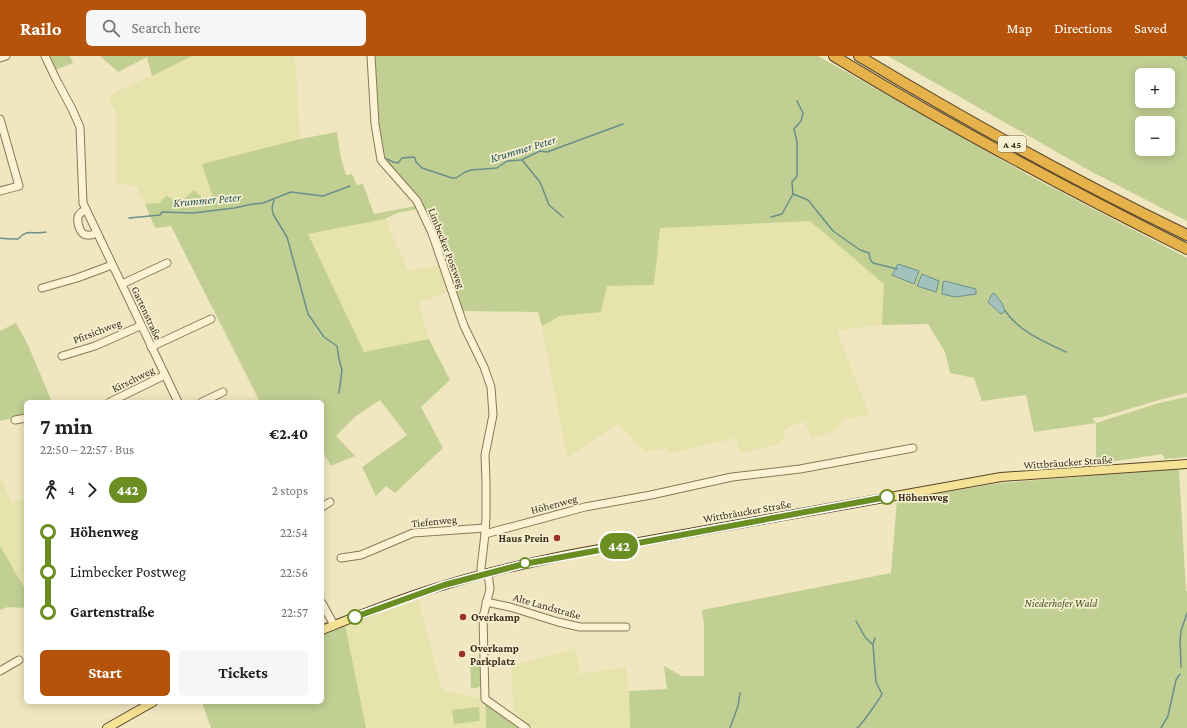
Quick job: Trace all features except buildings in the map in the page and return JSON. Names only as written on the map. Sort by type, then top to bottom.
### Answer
[{"type":"highway","name":"A 45","points":[[834,56],[900,96],[1003,154],[1187,249]]},
{"type":"highway","name":"A 45","points":[[859,56],[933,100],[1028,153],[1187,235]]},
{"type":"main road","name":"Wittbräucker Straße","points":[[324,629],[429,590],[485,573],[572,554],[1001,477],[1187,464]]},
{"type":"main road","points":[[107,728],[150,704]]},
{"type":"street","points":[[0,58],[6,56]]},
{"type":"street","name":"Gartenstraße","points":[[45,56],[80,127],[82,152],[82,196],[85,210],[177,400]]},
{"type":"street","name":"Limbecker Postweg","points":[[371,56],[375,124],[380,160],[417,202],[432,233],[464,326],[484,367],[491,387],[493,415],[484,463],[486,483],[485,531],[480,568],[485,573],[490,589],[486,602],[483,622],[484,699],[526,728]]},
{"type":"street","points":[[0,119],[19,186],[0,191]]},
{"type":"street","points":[[0,148],[8,146]]},
{"type":"street","name":"Gartenstraße","points":[[85,210],[81,212],[78,217],[80,230],[87,235],[97,233]]},
{"type":"street","points":[[122,284],[167,263]]},
{"type":"street","points":[[42,288],[78,278],[112,265]]},
{"type":"street","points":[[151,347],[211,319]]},
{"type":"street","name":"Pfirsichweg","points":[[62,356],[95,346],[140,326]]},
{"type":"street","name":"Kirschweg","points":[[114,400],[165,375]]},
{"type":"street","points":[[206,400],[223,392]]},
{"type":"street","points":[[15,420],[24,418]]},
{"type":"street","name":"Höhenweg","points":[[485,531],[585,507],[732,478],[800,469],[913,448]]},
{"type":"street","points":[[324,506],[330,502]]},
{"type":"street","name":"Tiefenweg","points":[[341,558],[361,555],[413,533],[485,531]]},
{"type":"street","name":"Alte Landstraße","points":[[486,602],[510,607],[580,628],[626,627]]},
{"type":"street","points":[[324,607],[334,625]]},
{"type":"street","points":[[0,671],[19,660]]},
{"type":"shaded area","points":[[192,56],[295,56],[300,139],[202,164],[213,198],[177,202],[166,196],[159,203],[145,204],[136,186],[118,183],[116,181],[116,113],[108,96]]},
{"type":"shaded area","points":[[385,219],[408,271],[441,265],[450,291],[418,303],[429,339],[364,352],[308,234]]},
{"type":"shaded area","points":[[810,221],[884,284],[882,325],[837,331],[869,415],[844,419],[835,431],[812,438],[804,421],[784,430],[784,438],[781,443],[740,453],[737,438],[668,453],[666,448],[645,452],[618,424],[567,458],[542,326],[560,316],[601,312],[607,286],[654,285],[660,228]]},
{"type":"shaded area","points":[[0,477],[12,503],[24,498],[24,588],[0,546]]},
{"type":"shaded area","points":[[418,600],[442,690],[485,699],[486,728],[366,728],[345,625]]},
{"type":"shaded area","points":[[576,648],[580,674],[626,667],[629,691],[630,728],[527,728],[513,707],[512,666]]},
{"type":"green space","points":[[49,56],[70,56],[73,63],[55,70]]},
{"type":"green space","points":[[100,56],[192,56],[152,76],[147,57],[118,72]]},
{"type":"green space","points":[[374,56],[818,56],[1030,176],[1187,258],[1187,393],[1102,417],[1092,418],[1096,423],[1034,432],[1026,395],[982,401],[974,378],[950,373],[945,352],[928,324],[882,325],[884,284],[810,221],[660,228],[654,285],[607,286],[601,312],[560,316],[542,326],[538,312],[462,311],[433,226],[381,159],[376,125]]},
{"type":"green space","points":[[888,56],[1187,56],[1187,221],[1092,172]]},
{"type":"green space","points":[[337,132],[341,158],[346,175],[352,174],[357,185],[363,184],[374,214],[416,206],[418,209],[397,213],[385,219],[308,234],[364,352],[429,339],[450,380],[421,407],[443,448],[395,493],[386,486],[376,496],[362,467],[407,435],[380,400],[356,416],[336,436],[355,456],[331,466],[324,454],[324,400],[259,400],[171,226],[155,228],[145,204],[159,203],[166,196],[178,201],[184,199],[194,190],[203,199],[213,198],[202,164],[300,139]]},
{"type":"green space","points":[[16,323],[28,345],[51,400],[24,400],[24,415],[0,421],[0,331]]},
{"type":"green space","points":[[1187,397],[1187,457],[1165,459],[1162,454],[1096,464],[1096,423],[1159,403]]},
{"type":"green space","name":"Niederhofer Wald","points":[[1179,469],[1186,592],[1187,590],[1187,728],[630,728],[629,691],[667,689],[664,666],[682,676],[704,676],[704,626],[702,610],[891,573],[897,500],[1001,483]]},
{"type":"green space","points":[[0,546],[24,588],[24,608],[8,607],[0,610]]},
{"type":"green space","points":[[345,625],[366,728],[211,728],[203,704],[324,704],[324,633]]},
{"type":"green space","points":[[480,649],[482,650],[483,684],[477,688],[471,688],[470,659],[480,659]]},
{"type":"green space","points":[[485,699],[526,728],[486,728]]},
{"type":"green space","points":[[479,707],[480,721],[454,724],[452,710]]},
{"type":"water","points":[[898,264],[919,271],[914,284],[892,275]]},
{"type":"water","points":[[922,274],[939,281],[936,292],[917,286]]},
{"type":"water","points":[[945,281],[976,289],[976,294],[955,297],[942,294],[943,282]]},
{"type":"water","points":[[994,293],[1002,303],[1005,311],[1001,314],[988,302]]},
{"type":"waterway","points":[[1183,56],[1187,59]]},
{"type":"waterway","points":[[797,101],[803,113],[801,121],[794,129],[797,142],[797,176],[792,182],[793,194],[808,200],[833,231],[860,250],[869,253],[870,259],[873,263],[897,269]]},
{"type":"waterway","name":"Krummer Peter","points":[[387,159],[398,163],[402,158],[414,157],[416,162],[422,168],[456,178],[471,170],[497,168],[507,161],[521,160],[540,151],[547,152],[623,124]]},
{"type":"waterway","points":[[522,160],[540,182],[549,205],[563,217]]},
{"type":"waterway","name":"Krummer Peter","points":[[129,218],[160,215],[162,212],[193,213],[234,208],[263,203],[291,192],[323,196],[350,186]]},
{"type":"waterway","points":[[771,217],[782,214],[793,194]]},
{"type":"waterway","points":[[274,200],[272,208],[273,214],[287,237],[308,314],[324,337],[337,346],[342,370],[339,393]]},
{"type":"waterway","name":"Krummer Peter","points":[[0,238],[18,239],[28,233],[46,232]]},
{"type":"waterway","points":[[1005,311],[1025,330],[1041,340],[1066,352]]},
{"type":"waterway","points":[[1181,667],[1180,640],[1181,631],[1187,613]]},
{"type":"waterway","points":[[856,621],[865,637],[873,645],[876,682],[882,694],[857,728]]},
{"type":"waterway","points":[[873,644],[875,638]]},
{"type":"waterway","points":[[1161,728],[1168,716],[1176,680],[1180,674]]},
{"type":"waterway","points":[[730,728],[738,706],[740,693]]},
{"type":"bus line","name":"442","points":[[355,617],[444,585],[524,564],[887,497]]},
{"type":"place","name":"Höhenweg","points":[[887,497]]},
{"type":"place","name":"Haus Prein","points":[[557,538]]},
{"type":"place","name":"Overkamp","points":[[463,617]]},
{"type":"place","name":"Overkamp Parkplatz","points":[[462,654]]}]
